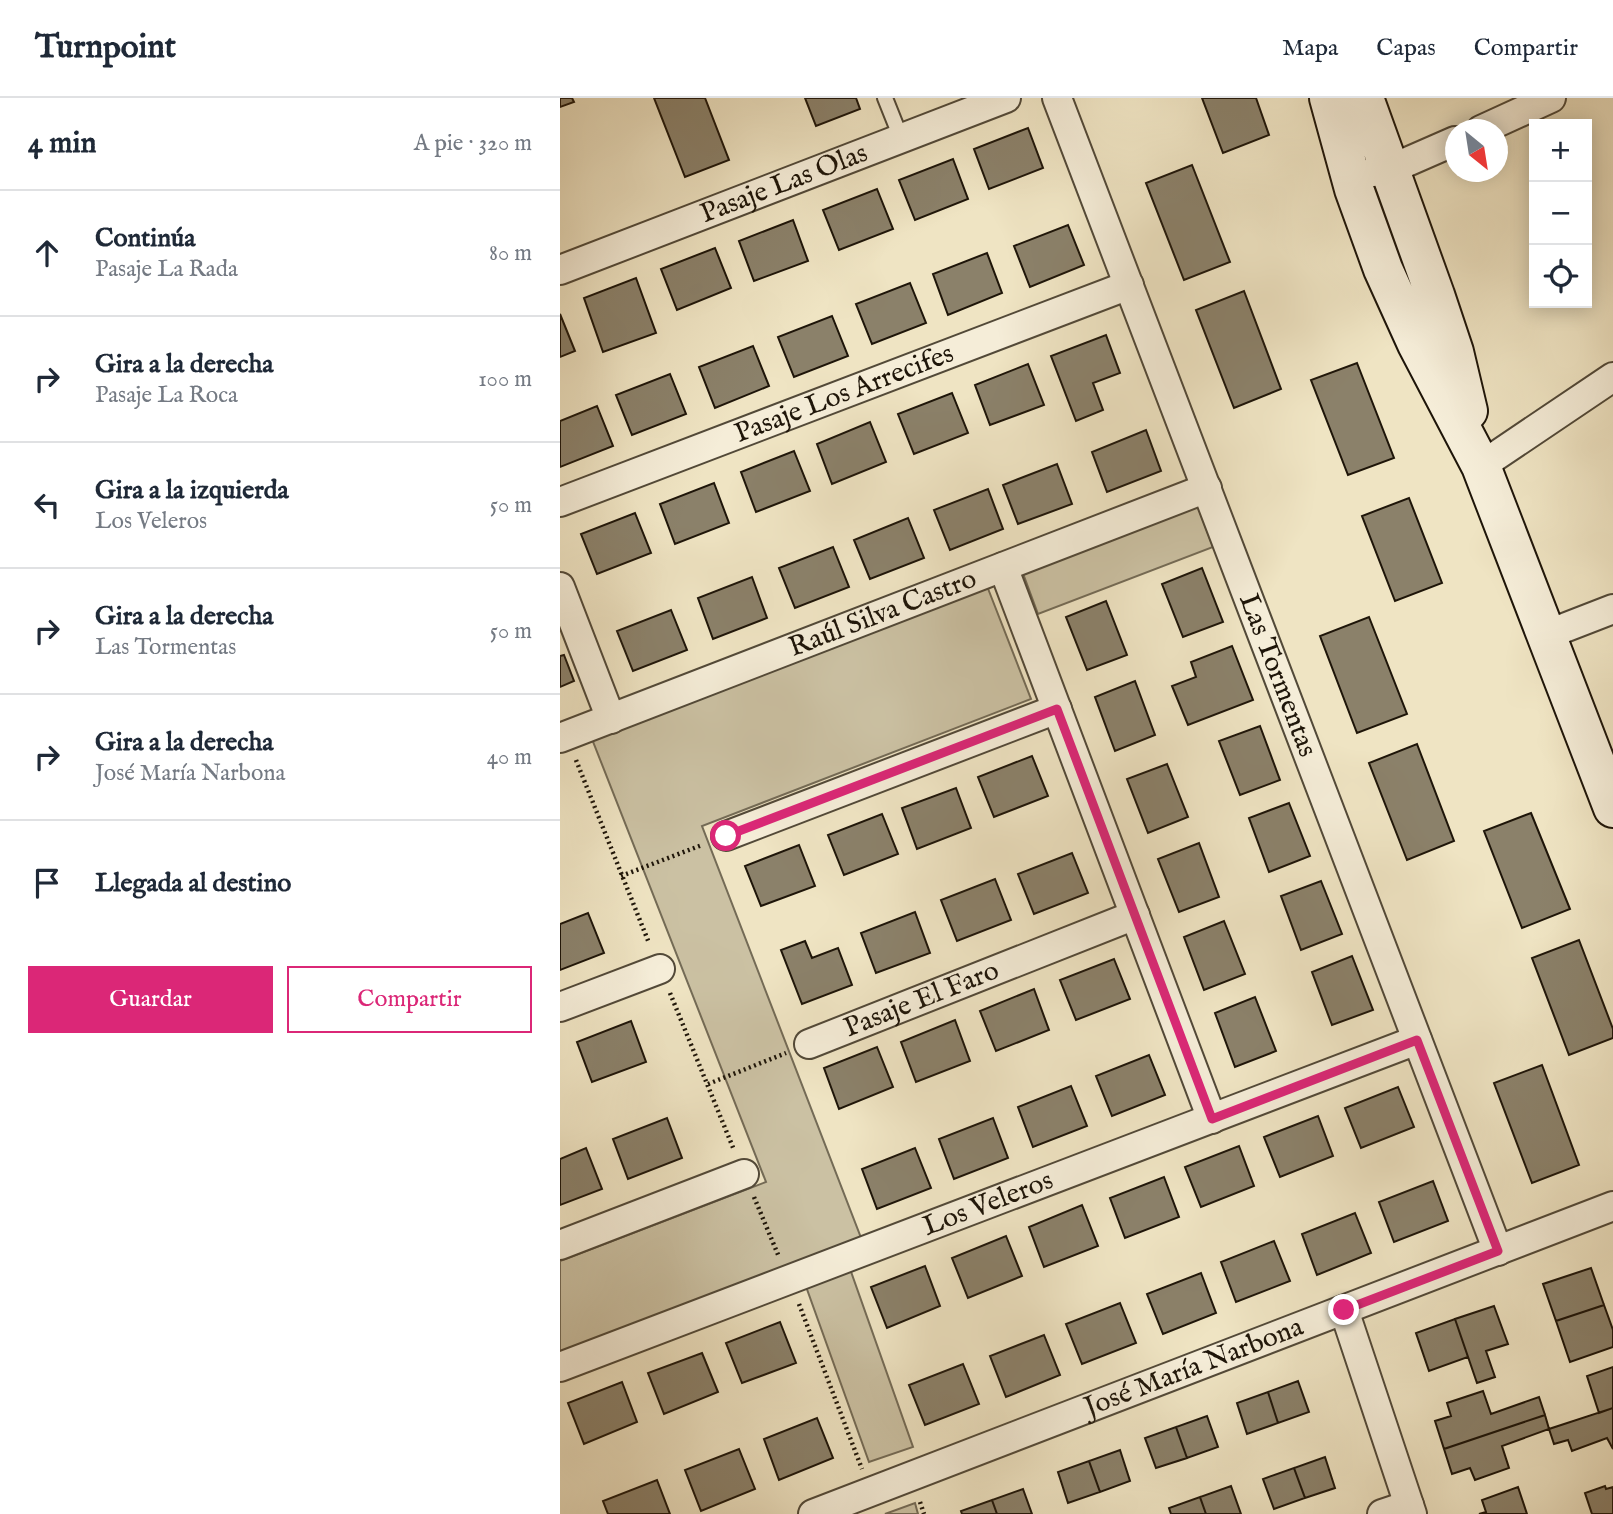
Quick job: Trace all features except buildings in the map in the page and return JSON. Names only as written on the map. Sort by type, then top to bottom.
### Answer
[{"type":"main road","points":[[1329,98],[1354,189],[1401,310],[1481,466],[1546,635],[1602,744],[1613,808]]},
{"type":"main road","points":[[1364,98],[1454,352],[1481,466]]},
{"type":"main road","points":[[1369,231],[1380,235],[1396,232],[1407,215]]},
{"type":"street","name":"Pasaje Las Olas","points":[[560,270],[1006,98]]},
{"type":"street","name":"Las Tormentas","points":[[1057,98],[1498,1251]]},
{"type":"street","points":[[1505,119],[1551,98]]},
{"type":"street","points":[[1354,189],[1373,172],[1391,169],[1445,145]]},
{"type":"street","name":"Pasaje Los Arrecifes","points":[[560,502],[1129,285]]},
{"type":"street","points":[[1481,466],[1613,377]]},
{"type":"street","name":"Raúl Silva Castro","points":[[563,737],[1207,488]]},
{"type":"street","points":[[1003,567],[1212,1119]]},
{"type":"street","points":[[560,587],[611,719]]},
{"type":"street","points":[[1546,635],[1613,609]]},
{"type":"street","points":[[726,836],[1057,709]]},
{"type":"street","name":"Pasaje El Faro","points":[[809,1044],[1135,915]]},
{"type":"street","points":[[560,1006],[660,969]]},
{"type":"street","name":"Los Veleros","points":[[560,1367],[1417,1040]]},
{"type":"street","points":[[560,1245],[744,1174]]},
{"type":"street","name":"José María Narbona","points":[[813,1514],[1498,1251],[1611,1214]]},
{"type":"street","points":[[1344,1310],[1411,1509],[1382,1514]]},
{"type":"lane","points":[[886,98],[901,138]]},
{"type":"path","points":[[563,737],[789,1280],[871,1492]]},
{"type":"path","points":[[621,876],[726,836]]},
{"type":"path","name":"Pasaje El Faro","points":[[708,1084],[809,1044]]},
{"type":"path","points":[[919,1497],[924,1514]]},
{"type":"shaded area","points":[[1196,502],[1213,547],[1038,614],[1021,568]]},
{"type":"shaded area","points":[[987,586],[1031,699],[702,826],[863,1243],[849,1266],[913,1447],[869,1462],[799,1267],[560,1356],[560,1261],[766,1182],[592,739]]},
{"type":"shaded area","points":[[915,1503],[918,1514],[885,1514]]},
{"type":"route","points":[[726,836],[1057,709],[1212,1119],[1417,1040],[1498,1251],[1344,1310]]}]
